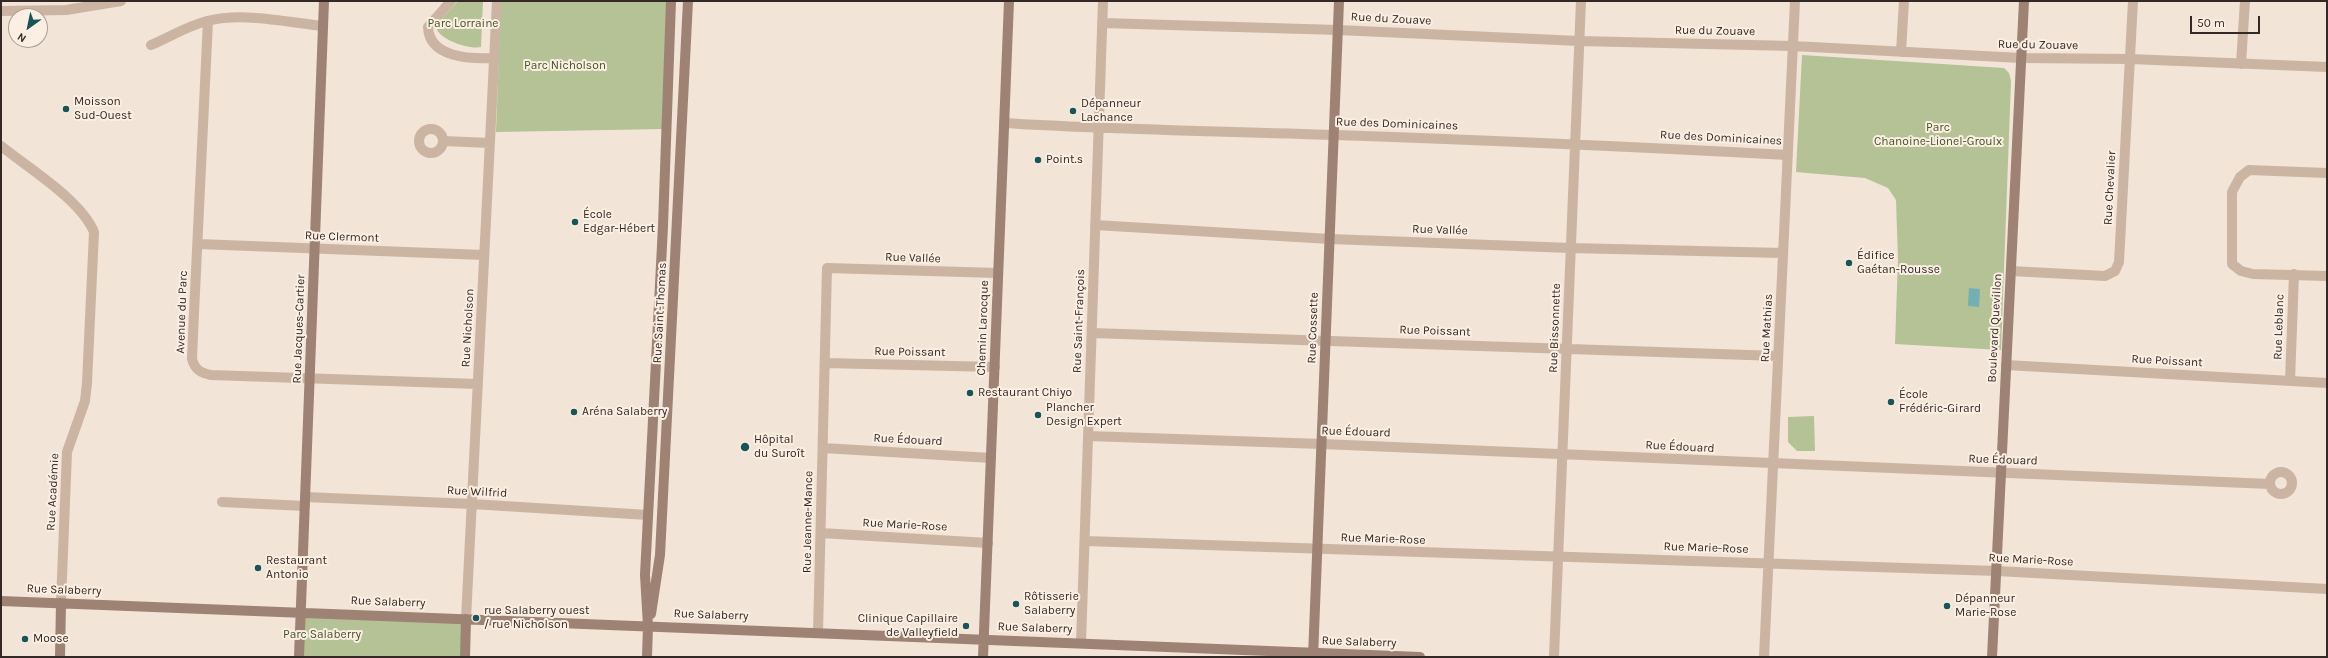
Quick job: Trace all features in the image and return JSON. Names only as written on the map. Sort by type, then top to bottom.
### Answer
[{"type":"street","points":[[2,7],[66,10],[121,1]]},
{"type":"street","name":"Rue Jacques-Cartier","points":[[299,657],[324,1]]},
{"type":"street","points":[[451,1],[428,27],[428,33],[435,44],[458,57],[493,58]]},
{"type":"street","name":"Rue Nicholson","points":[[465,657],[493,58],[497,1]]},
{"type":"street","name":"Rue Saint-Thomas","points":[[647,657],[648,626],[645,575],[671,1]]},
{"type":"street","name":"Rue Saint-Thomas","points":[[648,626],[654,599],[660,554],[688,1]]},
{"type":"street","name":"Chemin Larocque","points":[[984,657],[1009,1]]},
{"type":"street","name":"Rue Saint-François","points":[[1082,642],[1103,1]]},
{"type":"street","name":"Rue Cossette","points":[[1313,655],[1339,1]]},
{"type":"street","name":"Rue Bissonnette","points":[[1554,657],[1581,1]]},
{"type":"street","name":"Rue Mathias","points":[[1764,657],[1795,1]]},
{"type":"street","points":[[1900,52],[1904,1]]},
{"type":"street","name":"Boulevard Quevillon","points":[[1992,657],[2024,1]]},
{"type":"street","name":"Rue Chevalier","points":[[2011,271],[2105,276],[2115,271],[2119,262],[2133,1]]},
{"type":"street","points":[[2241,64],[2245,1]]},
{"type":"street","points":[[151,45],[208,21],[240,18],[323,26]]},
{"type":"street","name":"Avenue du Parc","points":[[208,21],[192,359],[194,366],[202,373],[211,375],[310,377],[478,384]]},
{"type":"street","name":"Rue du Zouave","points":[[1102,23],[1338,30],[1579,41],[1793,46],[2021,58],[2130,59],[2327,67]]},
{"type":"street","name":"Rue des Dominicaines","points":[[1004,123],[1098,129],[1334,135],[1575,144],[1788,155]]},
{"type":"street","points":[[666,128],[681,129]]},
{"type":"street","points":[[443,141],[490,143]]},
{"type":"street","name":"Rue Académie","points":[[1,146],[52,185],[83,214],[94,232],[85,400],[67,452],[60,657]]},
{"type":"street","points":[[2327,173],[2249,170],[2240,177],[2232,192],[2232,264],[2241,271],[2253,274],[2327,276]]},
{"type":"street","name":"Rue Vallée","points":[[1095,225],[1330,239],[1571,248],[1783,253]]},
{"type":"street","name":"Rue Clermont","points":[[198,244],[484,255]]},
{"type":"street","name":"Rue Vallée","points":[[827,268],[998,274]]},
{"type":"street","name":"Rue Jeanne-Mance","points":[[818,633],[827,268]]},
{"type":"street","name":"Rue Leblanc","points":[[2290,381],[2294,274]]},
{"type":"street","name":"Rue Poissant","points":[[1092,333],[1778,356]]},
{"type":"street","name":"Rue Poissant","points":[[825,363],[995,367]]},
{"type":"street","name":"Rue Poissant","points":[[2006,365],[2327,383]]},
{"type":"street","name":"Rue Édouard","points":[[1088,436],[1322,444],[2270,484]]},
{"type":"street","name":"Rue Édouard","points":[[823,448],[991,458]]},
{"type":"street","name":"Rue Wilfrid","points":[[222,502],[472,504],[648,515]]},
{"type":"street","name":"Rue Marie-Rose","points":[[821,534],[988,543]]},
{"type":"street","name":"Rue Marie-Rose","points":[[1085,541],[1318,550],[1997,571],[2327,589]]},
{"type":"street","name":"Rue Salaberry","points":[[1,601],[1082,642],[1313,655],[1420,657]]},
{"type":"green space","name":"Parc Lorraine","points":[[458,1],[483,1],[481,47],[469,47],[454,42],[441,35],[437,30],[436,25]]},
{"type":"green space","name":"Parc Nicholson","points":[[501,1],[668,1],[663,129],[496,132]]},
{"type":"green space","name":"Parc Chanoine-Lionel-Groulx","points":[[1802,55],[2004,68],[2009,73],[2011,81],[2001,350],[1895,344],[1898,260],[1896,200],[1888,188],[1865,178],[1796,172]]},
{"type":"green space","points":[[1814,416],[1815,451],[1797,451],[1788,442],[1788,417]]},
{"type":"green space","name":"Parc Salaberry","points":[[301,611],[466,619],[465,657],[299,657]]},
{"type":"water","points":[[1969,288],[1980,289],[1979,307],[1968,306]]},
{"type":"place","name":"Moisson Sud-Ouest","points":[[66,109]]},
{"type":"place","name":"Dépanneur Lachance","points":[[1073,111]]},
{"type":"place","name":"Point.s","points":[[1038,160]]},
{"type":"place","name":"École Edgar-Hébert","points":[[575,222]]},
{"type":"place","name":"Édifice Gaétan-Rousse","points":[[1849,263]]},
{"type":"place","name":"Restaurant Chiyo","points":[[970,393]]},
{"type":"place","name":"École Frédéric-Girard","points":[[1891,402]]},
{"type":"place","name":"Aréna Salaberry","points":[[574,412]]},
{"type":"place","name":"Plancher Design Expert","points":[[1038,415]]},
{"type":"place","name":"Hôpital du Suroît","points":[[745,447]]},
{"type":"place","name":"Restaurant Antonio","points":[[258,568]]},
{"type":"place","name":"Rôtisserie Salaberry","points":[[1016,604]]},
{"type":"place","name":"Dépanneur Marie-Rose","points":[[1947,606]]},
{"type":"place","name":"rue Salaberry ouest / rue Nicholson","points":[[476,618]]},
{"type":"place","name":"Clinique Capillaire de Valleyfield","points":[[966,626]]},
{"type":"place","name":"Moose","points":[[25,639]]}]
